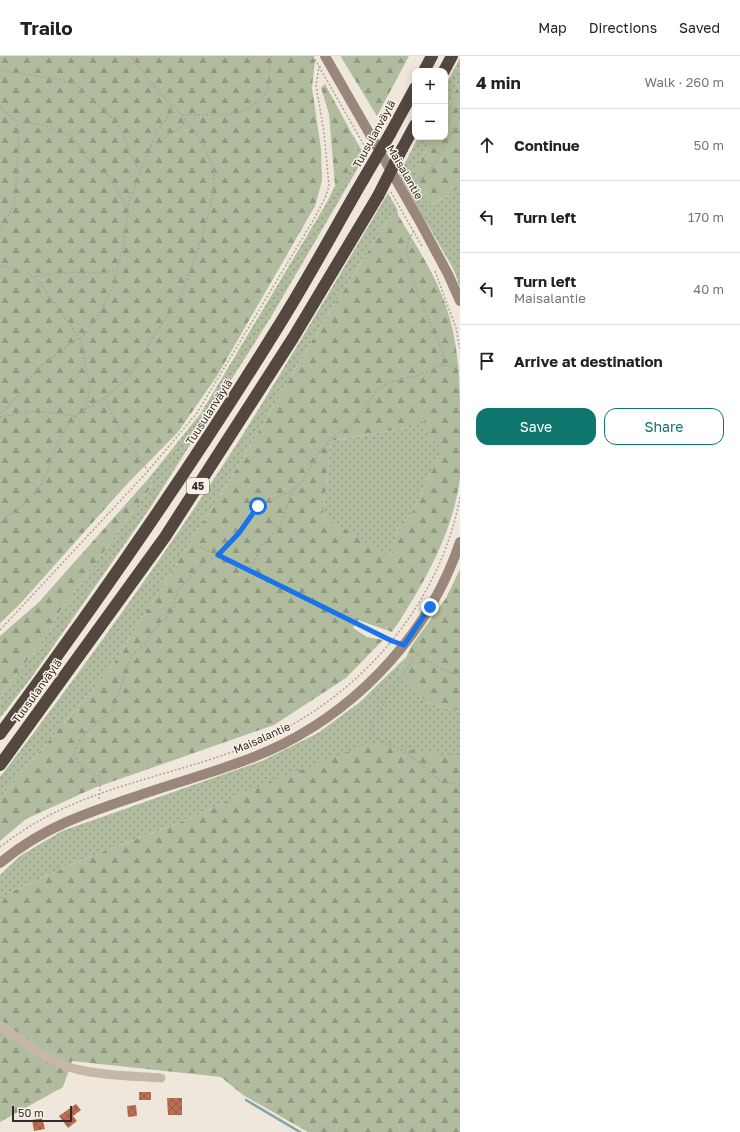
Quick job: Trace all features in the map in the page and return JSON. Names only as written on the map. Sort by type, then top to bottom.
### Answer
[{"type":"highway","points":[[426,68],[432,56]]},
{"type":"highway","points":[[446,68],[452,56]]},
{"type":"highway","name":"Tuusulanväylä","points":[[0,734],[74,635],[214,428],[277,328],[412,94]]},
{"type":"highway","name":"Tuusulanväylä","points":[[0,765],[165,537],[293,338],[378,196],[412,131]]},
{"type":"main road","name":"Maisalantie","points":[[324,61],[397,192],[448,274],[460,301]]},
{"type":"main road","name":"Maisalantie","points":[[0,863],[34,837],[59,824],[94,810],[226,766],[282,745],[305,732],[345,704],[368,685],[404,645],[430,607],[453,563],[460,542]]},
{"type":"street","points":[[0,1025],[28,1045],[56,1061],[75,1069],[161,1078]]},
{"type":"path","points":[[0,523],[33,496],[40,485],[66,426],[76,416],[104,398],[126,380],[182,293],[201,240],[213,196],[214,171],[203,143],[182,115],[157,90],[131,56]]},
{"type":"path","points":[[182,115],[233,114],[250,108],[267,93],[271,56]]},
{"type":"path","points":[[313,56],[324,61],[371,157]]},
{"type":"path","points":[[0,630],[148,471],[197,413],[239,345],[325,198],[329,186],[328,172],[324,132],[316,85],[324,61]]},
{"type":"path","points":[[0,70],[62,80],[75,84],[114,120],[123,132],[129,151],[139,171]]},
{"type":"path","points":[[0,414],[16,399],[40,367],[75,340],[80,339],[96,320],[113,287],[118,270],[123,247],[129,201],[139,171],[156,133],[167,118],[172,106]]},
{"type":"path","points":[[0,107],[17,122],[40,124],[72,137],[89,161],[111,178],[128,210]]},
{"type":"path","points":[[397,192],[413,185],[431,170],[460,116]]},
{"type":"path","points":[[150,147],[181,127],[185,120]]},
{"type":"path","points":[[0,230],[14,205],[19,145],[17,122]]},
{"type":"path","points":[[390,189],[397,192],[414,232],[424,249]]},
{"type":"path","points":[[414,232],[408,240],[408,258],[411,274],[443,352],[442,365]]},
{"type":"path","points":[[0,266],[22,270],[37,279],[80,339],[90,387],[88,402],[84,411]]},
{"type":"path","points":[[433,266],[456,328],[460,349]]},
{"type":"path","points":[[33,277],[63,272],[100,274],[118,270]]},
{"type":"path","points":[[98,795],[101,777],[89,771],[76,761],[74,753],[82,736],[113,708],[132,655],[146,642],[156,627],[173,611],[177,593],[187,580],[200,566],[218,555],[239,533],[258,506],[292,491],[302,481],[318,453],[335,436],[349,428],[378,388],[390,382],[419,375],[442,365],[460,366]]},
{"type":"path","points":[[104,398],[117,424],[148,471]]},
{"type":"path","points":[[0,418],[35,411],[76,416]]},
{"type":"path","points":[[249,571],[262,545],[281,524],[292,491]]},
{"type":"path","points":[[0,847],[23,830],[48,816],[98,795],[256,742],[312,713],[340,692],[366,669],[392,641],[415,610],[435,573],[455,522],[460,497]]},
{"type":"path","points":[[200,547],[392,641],[404,645],[442,668],[460,676]]},
{"type":"path","points":[[417,654],[372,721],[370,732],[375,738],[407,752],[439,780],[460,785]]},
{"type":"green space","points":[[0,56],[312,56],[315,60],[312,88],[321,149],[322,181],[315,206],[217,376],[178,432],[127,484],[19,605],[0,623]]},
{"type":"green space","points":[[409,56],[377,116],[341,57]]},
{"type":"green space","points":[[460,58],[460,82],[448,106],[448,104],[448,80]]},
{"type":"green space","points":[[460,82],[460,188],[429,206],[418,189],[417,168],[431,140],[448,140],[448,106]]},
{"type":"green space","points":[[325,84],[351,132],[358,156],[338,191],[335,186],[329,114],[321,88]]},
{"type":"green space","points":[[351,132],[365,156],[271,317],[150,508],[31,678],[0,718],[0,703],[3,693],[50,630],[58,614],[153,484],[149,478],[201,413],[326,204],[335,186],[338,190],[358,156]]},
{"type":"green space","points":[[416,140],[431,140],[417,168],[429,206],[460,188],[460,288],[454,270],[399,175]]},
{"type":"green space","points":[[388,193],[397,209],[398,215],[391,215],[325,319],[232,476],[110,669],[0,798],[0,777],[118,619],[202,497],[270,391]]},
{"type":"green space","points":[[391,215],[398,215],[418,248],[446,306],[456,346],[460,400],[460,478],[451,519],[435,558],[404,614],[392,632],[358,620],[353,628],[367,637],[383,640],[346,678],[274,725],[94,788],[26,819],[0,841],[0,798],[110,669],[232,476],[325,319]],"holes":[[[423,416],[429,440],[444,446],[411,514],[398,526],[391,557],[323,516],[331,441],[406,428]]]},
{"type":"green space","points":[[423,415],[444,446],[411,514],[398,526],[391,558],[323,516],[331,441],[406,428]]},
{"type":"green space","points":[[149,478],[153,484],[58,614],[50,630],[3,693],[0,703],[0,636],[39,602]]},
{"type":"green space","points":[[460,569],[460,711],[427,703],[398,674],[412,645],[446,598]]},
{"type":"green space","points":[[406,657],[398,674],[427,703],[460,711],[460,755],[243,793],[191,818],[79,861],[11,892],[0,900],[0,875],[20,856],[62,831],[262,761],[318,733],[360,702]]},
{"type":"green space","points":[[369,743],[446,756],[460,755],[460,1132],[308,1132],[243,1095],[221,1077],[72,1061],[63,1087],[0,1122],[0,900],[11,892],[79,861],[191,818],[243,793]]},
{"type":"building","points":[[139,1092],[151,1092],[151,1100],[139,1100]]},
{"type":"building","points":[[167,1098],[182,1098],[182,1115],[168,1115]]},
{"type":"building","points":[[76,1104],[81,1110],[73,1116],[77,1121],[68,1128],[59,1116]]},
{"type":"building","points":[[136,1105],[137,1116],[128,1117],[127,1106]]},
{"type":"building","points":[[42,1118],[45,1129],[34,1131],[32,1120]]},
{"type":"waterway","points":[[246,1100],[300,1132]]},
{"type":"route","points":[[258,506],[239,533],[218,555],[392,641],[404,645],[430,607]]}]
